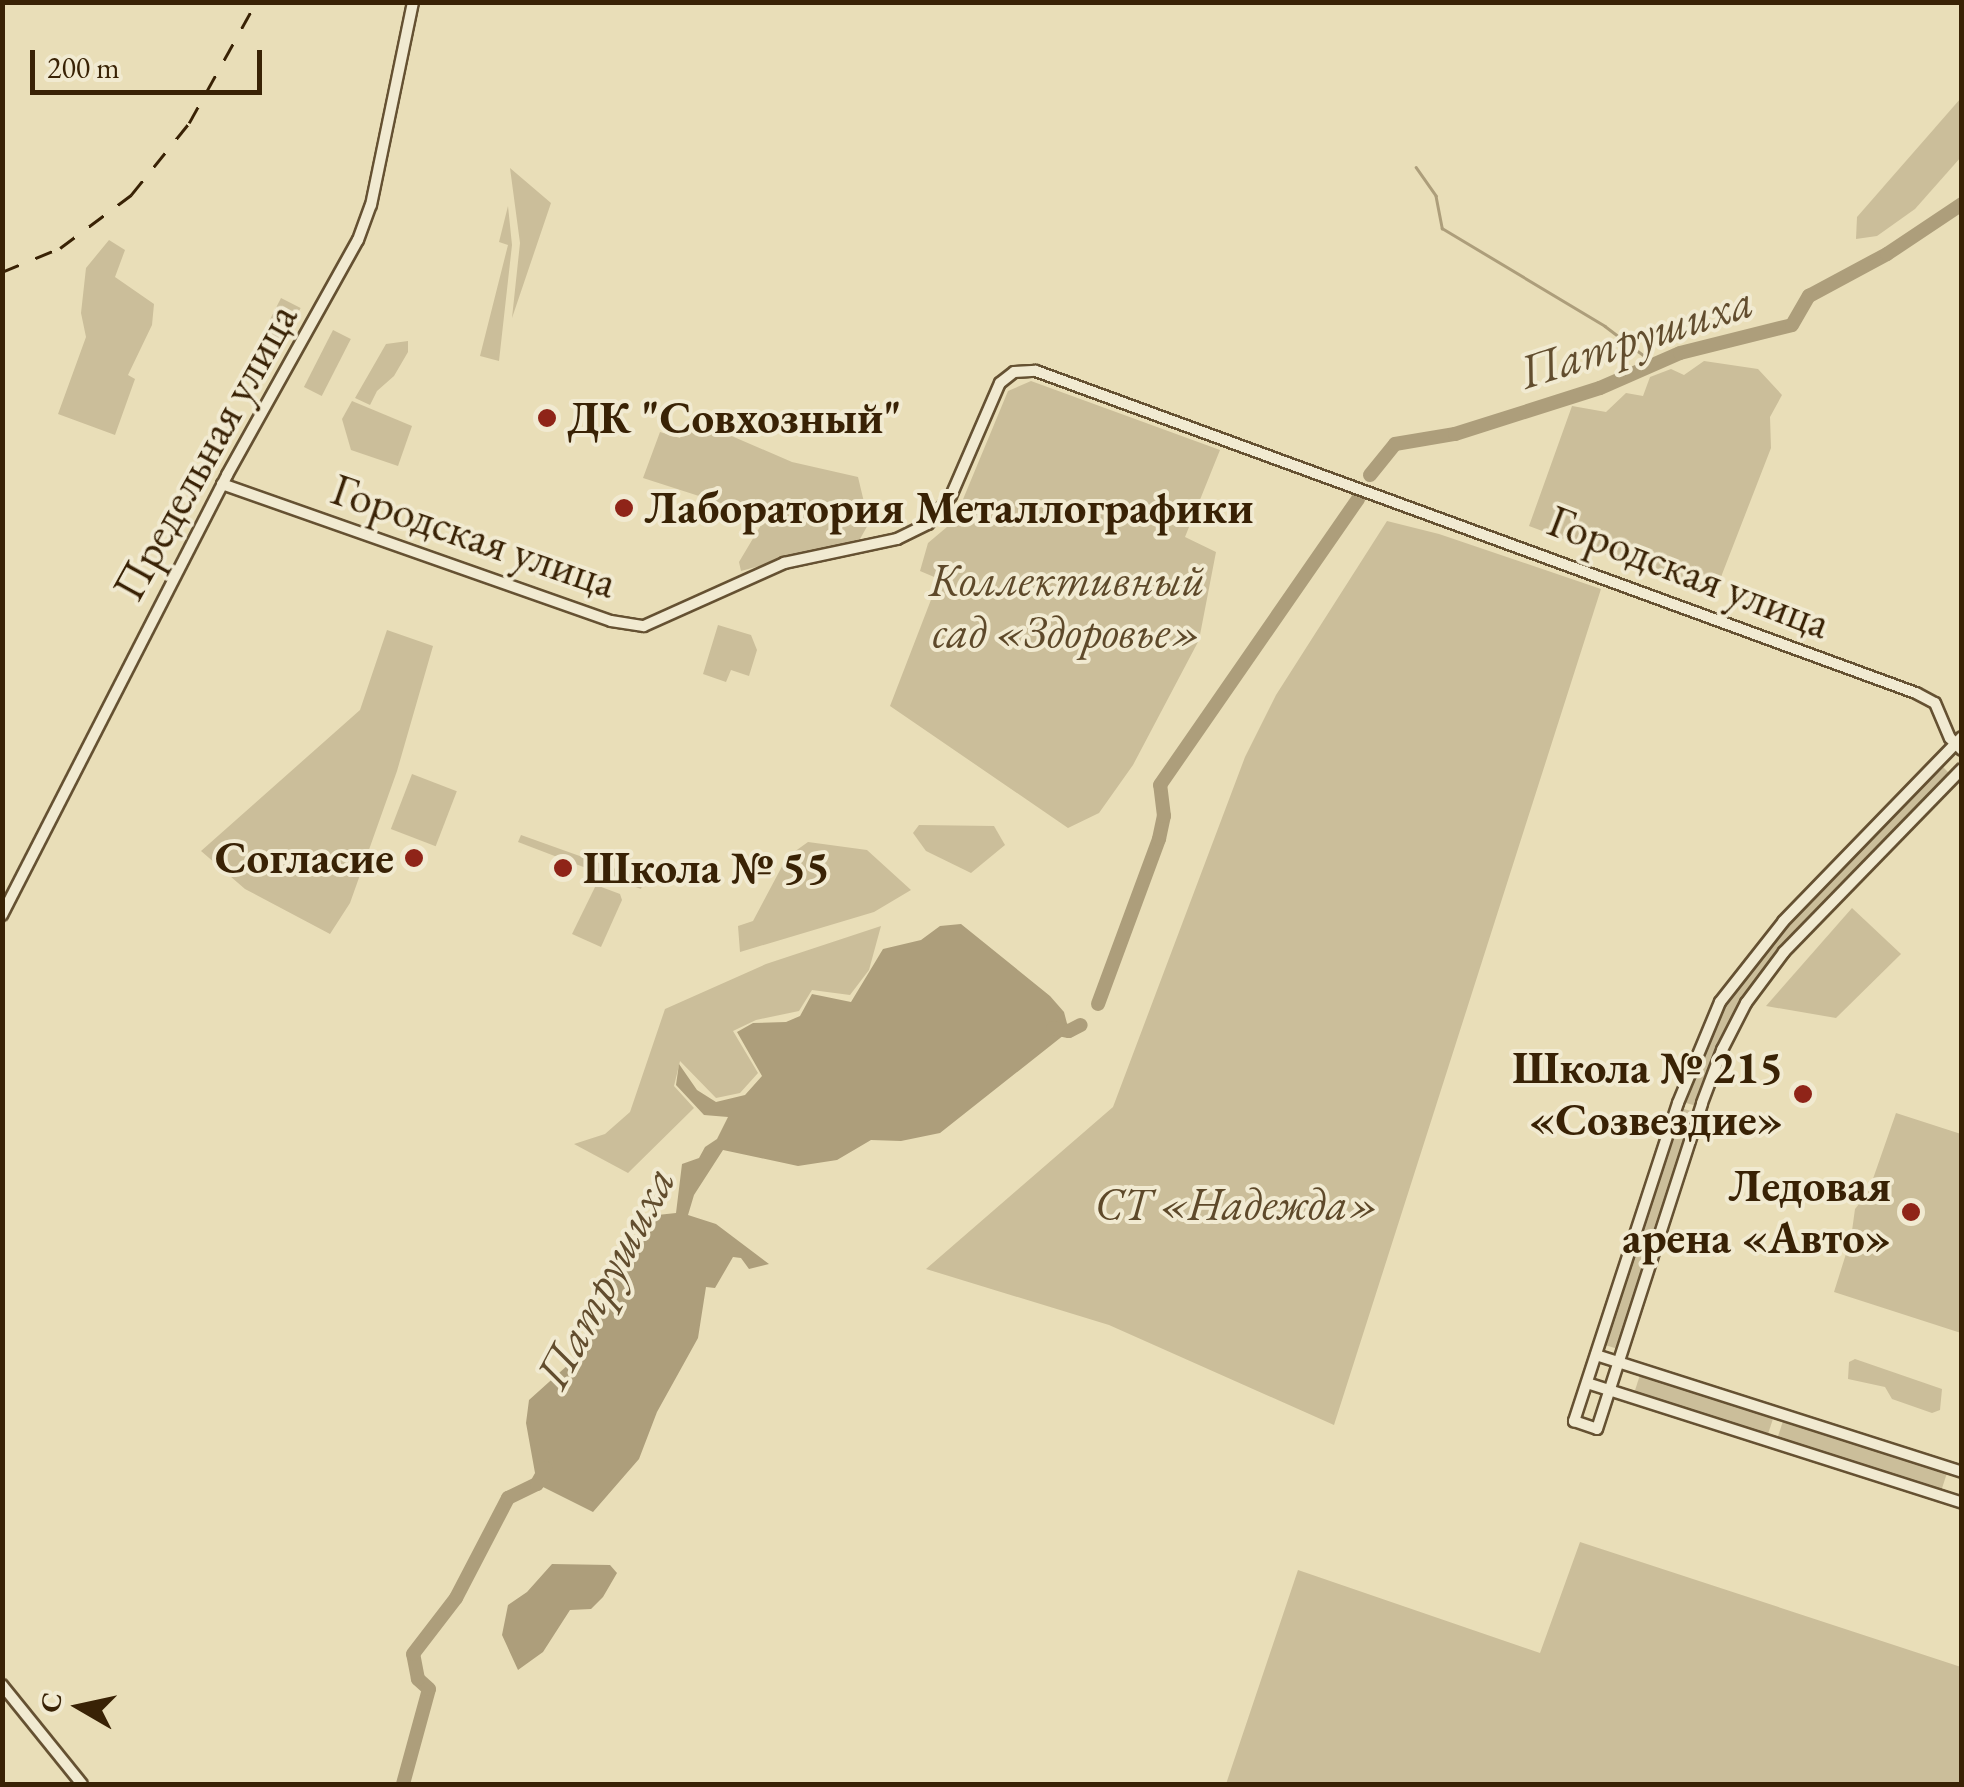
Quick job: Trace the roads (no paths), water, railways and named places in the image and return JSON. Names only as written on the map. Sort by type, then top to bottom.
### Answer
[{"type":"street","name":"Предельная улица","points":[[2,914],[222,484],[330,297],[368,216],[412,2]]},
{"type":"street","name":"Городская улица","points":[[222,484],[636,627],[666,620],[784,562],[897,539],[928,524],[952,496],[993,394],[1006,376],[1021,370],[1082,386],[1927,697],[1960,744]]},
{"type":"street","points":[[1960,744],[1783,922],[1720,1002],[1678,1103],[1574,1421],[1596,1429],[1708,1085],[1746,1004],[1794,941],[1962,769]]},
{"type":"street","points":[[1596,1355],[1962,1472]]},
{"type":"street","points":[[1586,1383],[1962,1503]]},
{"type":"street","points":[[2,1685],[82,1784]]},
{"type":"waterway","points":[[1416,167],[1436,196],[1442,228],[1605,326],[1655,364]]},
{"type":"waterway","name":"Патрушиха","points":[[1370,475],[1395,444],[1455,434],[1600,388],[1680,353],[1792,325],[1809,296],[1887,254],[1962,204]]},
{"type":"waterway","name":"Патрушиха","points":[[1098,1004],[1159,839],[1164,816],[1160,785],[1358,499]]},
{"type":"waterway","name":"Патрушиха","points":[[1053,1028],[1069,1031],[1081,1025]]},
{"type":"waterway","name":"Патрушиха","points":[[403,1784],[429,1689],[418,1679],[413,1654],[456,1598],[508,1498],[537,1484],[546,1468]]},
{"type":"railway","points":[[2,272],[60,248],[131,195],[189,123],[256,2]]},
{"type":"place","name":"ДК \"Совхозный\"","points":[[547,418]]},
{"type":"place","name":"Лаборатория Металлографики","points":[[624,508]]},
{"type":"place","name":"Согласие","points":[[414,858]]},
{"type":"place","name":"Школа № 55","points":[[563,868]]},
{"type":"place","name":"Школа № 215 «Созвездие»","points":[[1803,1094]]},
{"type":"place","name":"Ледовая арена «Авто»","points":[[1911,1212]]},
{"type":"park label","name":"Коллективный сад «Здоровье»","points":[[1067,606]]},
{"type":"park label","name":"СТ «Надежда»","points":[[1237,1204]]}]
